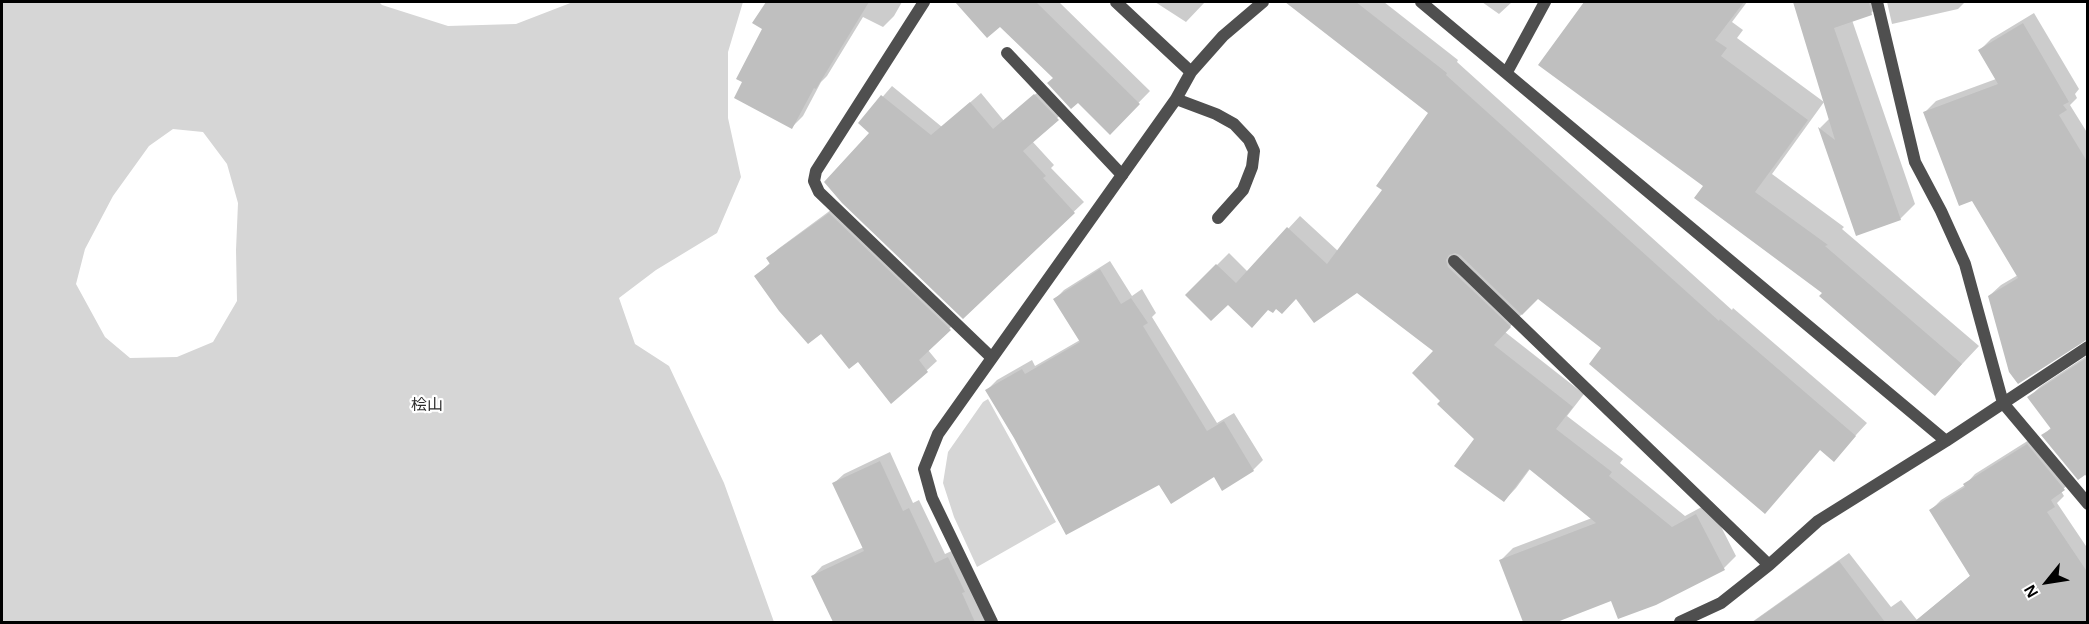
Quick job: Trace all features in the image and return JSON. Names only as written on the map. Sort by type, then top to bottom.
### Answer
[{"type":"street","points":[[924,2],[816,171],[814,181],[819,192],[992,358]]},
{"type":"street","points":[[1116,2],[1191,72]]},
{"type":"street","points":[[992,622],[932,498],[924,469],[938,434],[1176,99],[1191,72],[1223,36],[1263,2]]},
{"type":"street","points":[[1421,2],[1946,441]]},
{"type":"street","points":[[1507,72],[1545,2]]},
{"type":"street","points":[[1877,2],[1915,162],[1965,264],[2003,403],[2088,504]]},
{"type":"street","points":[[1007,53],[1122,175]]},
{"type":"street","points":[[1176,99],[1216,114],[1234,124],[1249,140],[1254,150],[1252,167],[1243,190],[1218,218]]},
{"type":"street","points":[[1454,261],[1769,565]]},
{"type":"street","points":[[1680,622],[1721,603],[1769,565],[1818,521],[1946,441],[2088,347]]},
{"type":"green space","name":"桧山","points":[[2,2],[379,2],[382,5],[448,26],[516,24],[573,2],[743,2],[728,52],[728,118],[741,177],[717,233],[656,270],[619,298],[635,344],[669,366],[724,483],[774,622],[2,622]],"holes":[[[173,129],[203,132],[227,164],[238,203],[237,301],[213,342],[177,357],[130,358],[105,337],[76,284],[85,249],[113,196],[149,146]]]},
{"type":"green space","points":[[988,399],[1056,522],[977,567],[954,517],[943,483],[948,452],[983,402]]},
{"type":"building","points":[[766,2],[869,2],[816,89],[814,88],[792,129],[734,98],[742,82],[736,79],[762,29],[752,23]]},
{"type":"building","points":[[955,2],[1036,2],[1140,104],[1110,135],[1078,103],[1071,109],[1047,83],[1053,78],[1000,27],[987,38]]},
{"type":"building","points":[[1285,2],[1356,2],[1447,73],[1446,75],[1719,321],[1720,319],[1856,436],[1834,462],[1820,450],[1765,514],[1589,364],[1601,348],[1538,299],[1522,315],[1460,255],[1455,253],[1449,255],[1446,260],[1448,267],[1511,327],[1494,345],[1573,407],[1556,429],[1612,472],[1609,476],[1672,527],[1696,514],[1725,570],[1656,605],[1618,619],[1611,601],[1557,622],[1523,622],[1499,560],[1596,523],[1529,469],[1504,502],[1454,466],[1474,439],[1437,404],[1440,401],[1412,373],[1433,351],[1357,293],[1314,323],[1296,299],[1282,314],[1276,309],[1273,313],[1268,310],[1252,328],[1228,305],[1211,321],[1185,295],[1216,264],[1236,283],[1287,227],[1327,264],[1382,190],[1376,186],[1428,113]]},
{"type":"building","points":[[1584,2],[1744,2],[1715,40],[1727,48],[1721,56],[1808,120],[1755,192],[1828,245],[1825,246],[1962,364],[1935,396],[1819,296],[1822,293],[1694,198],[1703,186],[1538,65]]},
{"type":"building","points":[[1793,2],[1869,2],[1872,15],[1834,28],[1901,220],[1856,236],[1818,127],[1835,140]]},
{"type":"building","points":[[2023,23],[2069,102],[2063,105],[2067,110],[2059,115],[2088,163],[2088,339],[2018,384],[2009,372],[1988,296],[2018,278],[1972,201],[1959,206],[1923,112],[1998,84],[1978,50]]},
{"type":"building","points":[[1034,94],[1059,120],[1023,151],[1046,176],[1043,178],[1075,213],[963,319],[842,203],[824,182],[869,133],[858,123],[881,95],[931,135],[970,102],[993,129]]},
{"type":"building","points":[[829,213],[951,330],[919,360],[928,372],[891,404],[858,362],[849,369],[821,334],[808,344],[779,311],[754,276],[770,264],[766,258]]},
{"type":"building","points":[[1100,269],[1121,304],[1131,298],[1148,323],[1143,326],[1207,431],[1224,421],[1254,471],[1222,491],[1214,477],[1171,504],[1159,485],[1066,535],[1014,438],[985,390],[1022,369],[1025,374],[1080,342],[1053,299]]},
{"type":"building","points":[[2088,357],[2088,477],[2085,475],[2078,480],[2041,435],[2051,429],[2027,397]]},
{"type":"building","points":[[2027,444],[2065,490],[2051,500],[2055,507],[2047,512],[2088,573],[2088,622],[1914,622],[1970,576],[1929,510],[1965,487],[1963,484]]},
{"type":"building","points":[[880,461],[903,511],[909,508],[935,563],[948,557],[965,592],[962,593],[975,622],[833,622],[811,576],[864,551],[832,483]]},
{"type":"building","points":[[1839,561],[1885,622],[1753,622]]}]
